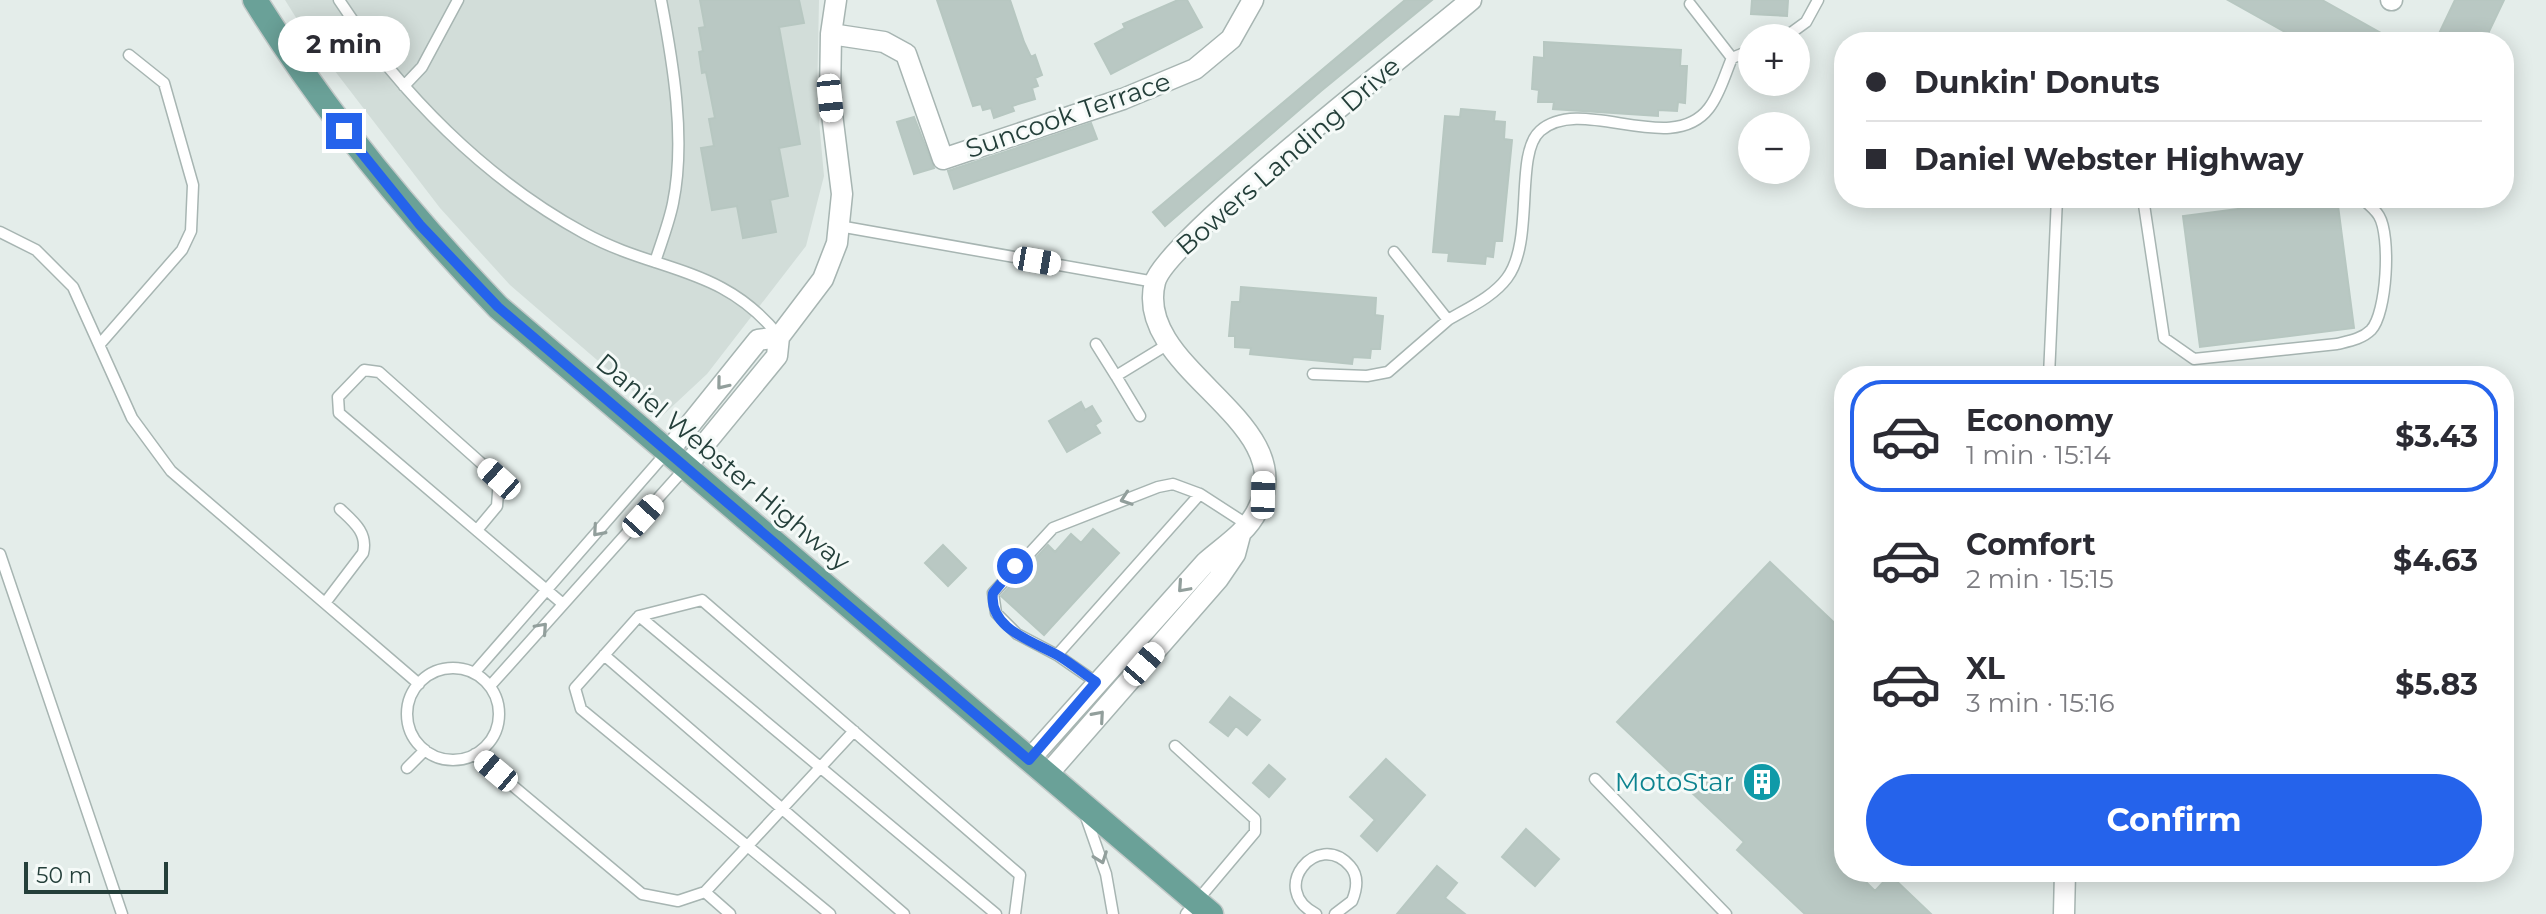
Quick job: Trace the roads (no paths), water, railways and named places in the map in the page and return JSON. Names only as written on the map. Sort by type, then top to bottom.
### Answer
[{"type":"main road","name":"Daniel Webster Highway","points":[[255,0],[326,106],[420,225],[498,307],[1082,804],[1198,910]]},
{"type":"street","points":[[677,459],[758,340],[779,337],[823,279],[839,226],[842,194],[830,98],[831,34],[836,0]]},
{"type":"street","name":"Suncook Terrace","points":[[831,34],[884,42],[906,54],[943,159],[1123,99],[1195,69],[1231,39],[1253,0]]},
{"type":"street","name":"Bowers Landing Drive","points":[[1155,282],[1167,261],[1195,232],[1471,0]]},
{"type":"street","points":[[1038,767],[1218,579],[1235,554],[1263,495],[1264,471],[1259,453],[1238,418],[1205,388],[1170,343],[1154,306],[1155,282]]},
{"type":"street","points":[[1038,767],[1096,682],[1206,562],[1244,530]]},
{"type":"street","points":[[2064,914],[2065,882]]},
{"type":"lane","points":[[339,0],[404,86],[483,162],[544,208],[584,233],[655,262],[713,281],[740,296],[760,313],[779,337]]},
{"type":"lane","points":[[404,86],[422,67],[458,0]]},
{"type":"lane","points":[[655,262],[673,204],[677,165],[673,85],[661,0]]},
{"type":"lane","points":[[1803,24],[1818,0]]},
{"type":"lane","points":[[1690,4],[1732,58]]},
{"type":"lane","points":[[100,344],[182,250],[191,231],[193,185],[164,83],[129,55]]},
{"type":"lane","points":[[1313,374],[1367,376],[1388,372],[1448,320],[1490,294],[1514,266],[1524,217],[1529,148],[1541,130],[1573,119],[1658,127],[1686,124],[1709,109],[1732,58],[1738,56]]},
{"type":"lane","points":[[2049,366],[2057,208]]},
{"type":"lane","points":[[2144,208],[2164,338],[2194,359],[2337,344],[2358,339],[2373,328],[2384,290],[2387,245],[2379,217],[2370,208]]},
{"type":"lane","points":[[839,226],[1155,282]]},
{"type":"lane","points":[[0,232],[36,250],[57,267],[73,287],[132,418],[171,471],[419,684]]},
{"type":"lane","points":[[1394,252],[1448,320]]},
{"type":"lane","points":[[1116,376],[1170,343]]},
{"type":"lane","points":[[1096,344],[1140,416]]},
{"type":"lane","points":[[477,530],[497,506],[499,479],[379,372],[364,370],[338,397],[339,413],[563,604]]},
{"type":"lane","points":[[474,673],[547,590],[677,459]]},
{"type":"lane","points":[[490,686],[563,604],[677,459]]},
{"type":"lane","points":[[1096,682],[1057,655],[1017,634],[996,613],[992,602],[996,586],[1063,522],[1158,487],[1173,484],[1200,494],[1244,530]]},
{"type":"lane","points":[[1057,655],[1200,494]]},
{"type":"lane","points":[[325,603],[363,553],[365,544],[356,523],[340,509]]},
{"type":"lane","points":[[0,554],[122,914]]},
{"type":"lane","points":[[830,914],[581,709],[575,688],[639,616],[702,600],[1020,875],[1015,914]]},
{"type":"lane","points":[[639,616],[996,914]]},
{"type":"lane","points":[[604,655],[904,914]]},
{"type":"lane","points":[[451,668],[474,673],[490,686],[499,716],[488,744],[475,754],[445,759],[425,750],[410,731],[407,717],[409,702],[419,684],[437,671],[451,668]]},
{"type":"lane","points":[[475,754],[642,894],[678,901],[705,892],[854,731]]},
{"type":"lane","points":[[1175,746],[1255,819],[1255,832],[1198,910]]},
{"type":"lane","points":[[407,768],[425,750]]},
{"type":"lane","points":[[1595,779],[1726,914]]},
{"type":"lane","points":[[1082,804],[1106,874],[1113,914]]},
{"type":"lane","points":[[1309,912],[1296,893],[1298,873],[1311,858],[1330,854],[1348,863],[1357,881],[1352,901],[1335,914]]},
{"type":"lane","points":[[705,892],[730,914]]},
{"type":"place","name":"MotoStar","points":[[1762,782]]}]
